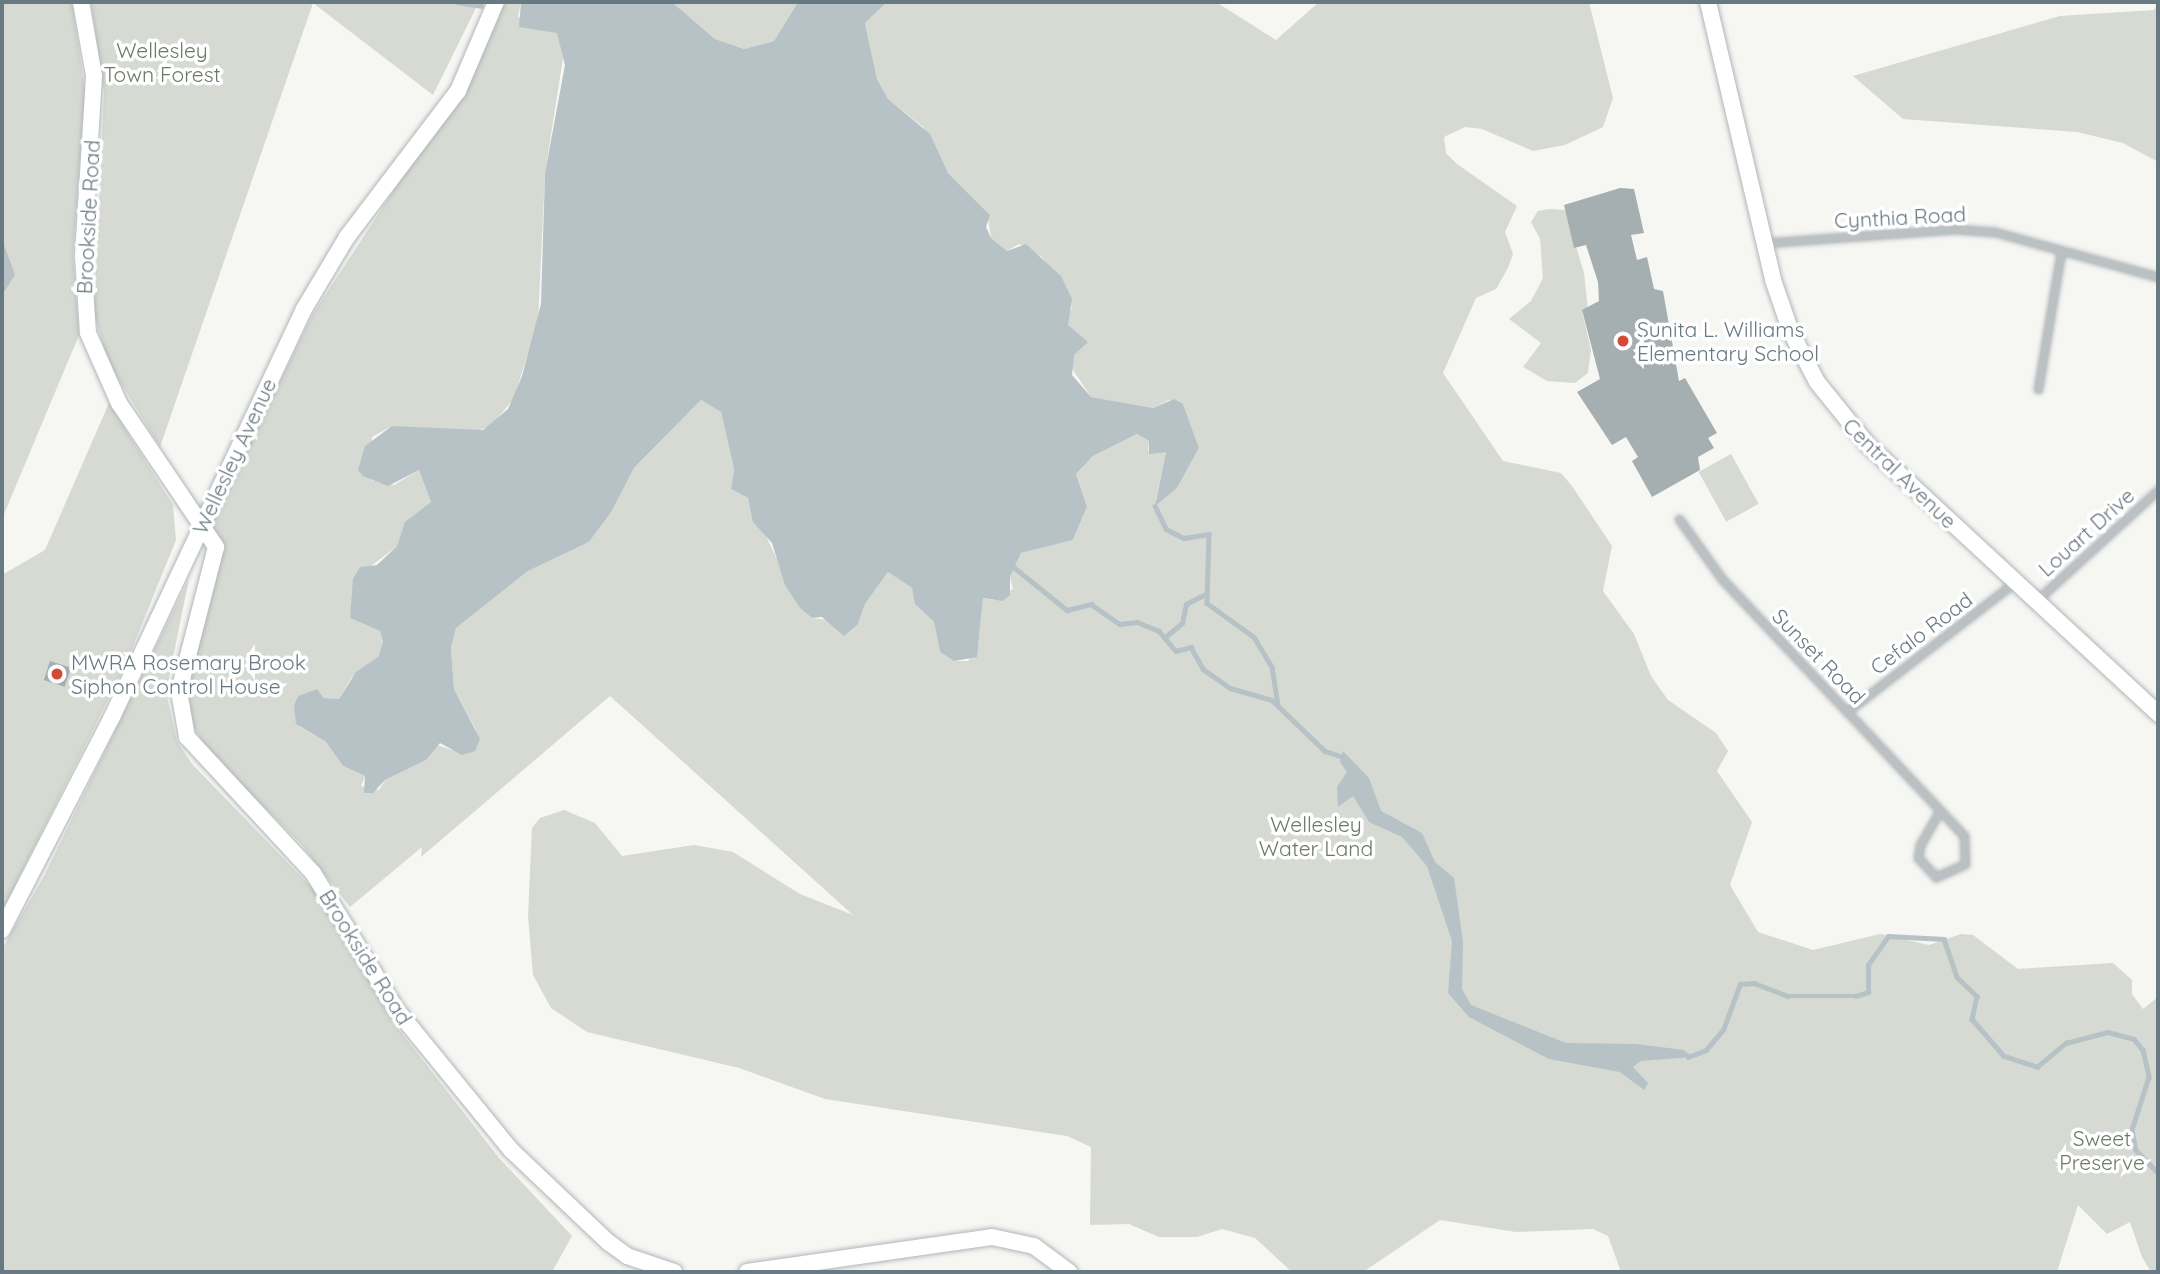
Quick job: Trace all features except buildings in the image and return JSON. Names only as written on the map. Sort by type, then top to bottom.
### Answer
[{"type":"main road","name":"Brookside Road","points":[[81,2],[94,76],[83,256],[88,333],[118,403],[201,528],[211,580],[179,691],[179,715],[190,743],[313,873],[404,1021],[511,1150],[608,1242],[627,1256],[674,1272]]},
{"type":"main road","name":"Wellesley Avenue","points":[[2,930],[201,528],[311,295],[348,237],[458,91],[496,2]]},
{"type":"main road","name":"Central Avenue","points":[[1708,2],[1763,243],[1788,327],[1831,403],[1868,445],[2158,714]]},
{"type":"main road","points":[[747,1272],[992,1237],[1034,1246],[1069,1272]]},
{"type":"street","name":"Cynthia Road","points":[[1763,243],[1955,229],[1995,232],[2158,277]]},
{"type":"street","points":[[2038,389],[2061,252]]},
{"type":"street","name":"Louart Drive","points":[[2037,600],[2158,490]]},
{"type":"street","name":"Sunset Road","points":[[1679,519],[1716,573],[1848,711],[1939,812],[1964,835],[1968,850],[1965,864],[1936,877],[1919,858],[1920,845],[1939,812]]},
{"type":"street","name":"Cefalo Road","points":[[1848,711],[2015,582]]},
{"type":"green space","points":[[2,2],[72,2],[85,91],[73,255],[79,335],[2,519]]},
{"type":"green space","name":"Wellesley Town Forest","points":[[91,2],[479,2],[433,95],[313,3],[160,447],[109,364],[94,314],[104,92]]},
{"type":"green space","name":"Wellesley Water Land","points":[[498,2],[521,2],[518,17],[557,33],[564,52],[545,173],[538,321],[514,398],[492,425],[473,433],[392,426],[372,437],[371,480],[394,485],[419,470],[431,502],[406,522],[397,546],[354,579],[350,618],[380,631],[383,642],[378,657],[351,678],[339,699],[324,698],[317,689],[298,696],[294,705],[300,727],[326,742],[343,766],[365,776],[361,786],[379,790],[385,780],[426,760],[437,745],[452,750],[476,730],[454,689],[451,648],[456,628],[528,571],[589,542],[612,511],[634,468],[701,400],[721,412],[734,469],[731,489],[748,498],[800,608],[812,618],[858,624],[865,604],[888,572],[912,588],[918,607],[934,622],[940,652],[954,661],[968,661],[978,647],[983,598],[994,600],[1013,589],[1010,577],[1021,553],[1073,540],[1087,505],[1076,474],[1093,456],[1137,434],[1149,441],[1148,451],[1166,452],[1156,499],[1159,502],[1177,488],[1199,448],[1183,404],[1169,400],[1153,408],[1091,397],[1071,367],[1066,321],[1072,307],[1042,257],[1019,244],[1007,251],[991,238],[987,212],[948,173],[923,127],[888,99],[877,79],[865,23],[887,2],[1216,2],[1276,40],[1319,2],[1589,2],[1613,98],[1603,127],[1565,145],[1533,151],[1482,129],[1465,127],[1444,137],[1446,153],[1457,164],[1517,206],[1505,232],[1513,254],[1508,268],[1496,289],[1476,298],[1443,373],[1503,461],[1561,473],[1572,486],[1612,546],[1603,591],[1634,634],[1651,676],[1668,700],[1716,733],[1728,751],[1717,771],[1752,822],[1730,885],[1758,932],[1813,950],[1880,934],[1929,945],[1961,934],[1973,935],[2018,969],[2113,963],[2132,980],[2132,994],[2143,1009],[2158,997],[2158,1272],[2151,1272],[2142,1257],[2130,1222],[2107,1234],[2078,1205],[2057,1272],[1621,1272],[1608,1236],[1593,1229],[1516,1232],[1440,1220],[1363,1272],[1292,1272],[1255,1238],[1222,1229],[1197,1237],[1159,1237],[1129,1224],[1090,1225],[1091,1147],[1067,1136],[825,1099],[739,1068],[587,1032],[551,1008],[533,975],[528,916],[532,828],[540,818],[564,810],[595,823],[622,856],[694,845],[733,852],[800,894],[853,915],[610,696],[421,857],[422,847],[350,907],[301,844],[211,754],[192,725],[187,690],[220,548],[209,527],[313,314],[413,161]]},
{"type":"green space","points":[[672,2],[798,2],[774,41],[744,49],[715,39]]},
{"type":"green space","points":[[2158,2],[2158,162],[2123,143],[2077,132],[1903,119],[1853,76],[2060,16],[2154,10]]},
{"type":"green space","points":[[1565,210],[1584,273],[1588,309],[1582,311],[1591,350],[1588,373],[1575,383],[1547,381],[1523,367],[1541,343],[1509,319],[1531,301],[1543,278],[1540,239],[1531,222],[1538,211]]},
{"type":"green space","points":[[109,403],[173,505],[176,540],[125,666],[2,911],[2,575],[45,550]]},
{"type":"green space","points":[[1731,454],[1759,504],[1726,522],[1699,472]]},
{"type":"green space","points":[[189,579],[166,692],[177,741],[192,764],[317,893],[393,1022],[499,1158],[572,1236],[552,1272],[2,1272],[2,949],[44,876]]},
{"type":"shaded area","points":[[521,2],[672,2],[715,39],[744,49],[774,41],[798,2],[887,2],[865,23],[877,79],[888,99],[930,134],[948,173],[990,215],[986,227],[991,238],[1007,251],[1026,244],[1061,276],[1072,299],[1068,325],[1088,342],[1074,355],[1072,375],[1091,397],[1153,408],[1174,399],[1183,404],[1199,448],[1177,488],[1155,506],[1166,452],[1149,454],[1149,441],[1137,434],[1093,456],[1076,474],[1087,506],[1073,540],[1021,553],[1010,577],[1010,595],[1003,601],[983,598],[977,657],[954,661],[940,652],[934,622],[915,604],[912,588],[888,572],[865,604],[858,624],[844,636],[822,617],[812,618],[800,608],[785,585],[772,543],[753,522],[748,498],[731,489],[734,469],[721,412],[701,400],[634,468],[612,511],[589,542],[528,571],[456,628],[451,648],[454,689],[480,739],[475,751],[462,755],[440,743],[426,760],[385,780],[373,793],[364,793],[365,776],[343,766],[326,742],[296,724],[294,705],[298,696],[317,689],[324,698],[339,699],[356,672],[378,657],[383,642],[380,631],[350,618],[353,579],[360,567],[377,565],[397,546],[405,522],[431,502],[419,470],[388,486],[363,476],[358,470],[365,446],[392,426],[483,430],[508,409],[522,376],[541,304],[545,173],[565,65],[557,33],[519,27]]},
{"type":"shaded area","points":[[2,239],[15,275],[2,295]]},
{"type":"shaded area","points":[[1343,751],[1369,778],[1381,811],[1422,833],[1435,862],[1454,878],[1463,942],[1462,989],[1471,1005],[1566,1043],[1636,1044],[1684,1050],[1692,1057],[1641,1061],[1633,1067],[1648,1083],[1644,1090],[1620,1072],[1549,1059],[1469,1017],[1448,993],[1452,941],[1427,866],[1402,837],[1369,822],[1353,796],[1338,807],[1337,787],[1347,772],[1340,762]]},
{"type":"waterway","points":[[457,2],[481,6]]},
{"type":"waterway","points":[[1155,506],[1166,529],[1184,538],[1209,534],[1207,603],[1254,637],[1272,667],[1278,704]]},
{"type":"waterway","points":[[1015,568],[1067,610],[1091,604],[1120,624],[1137,622],[1159,631],[1176,651],[1191,647],[1203,669],[1230,688],[1272,700],[1325,751],[1343,757]]},
{"type":"waterway","points":[[1165,637],[1182,623],[1186,604],[1204,595]]},
{"type":"waterway","points":[[1688,1057],[1706,1050],[1723,1030],[1740,984],[1754,983],[1788,996],[1856,996],[1868,992],[1868,965],[1888,936],[1944,939],[1957,977],[1977,996],[1972,1019],[2004,1056],[2037,1067],[2066,1043],[2108,1032],[2134,1039],[2143,1050],[2149,1077],[2132,1130],[2136,1150],[2158,1173]]},
{"type":"place","name":"Sunita L. Williams Elementary School","points":[[1623,341]]},
{"type":"place","name":"MWRA Rosemary Brook Siphon Control House","points":[[57,674]]},
{"type":"park label","name":"Sweet Preserve","points":[[2102,1150]]}]
